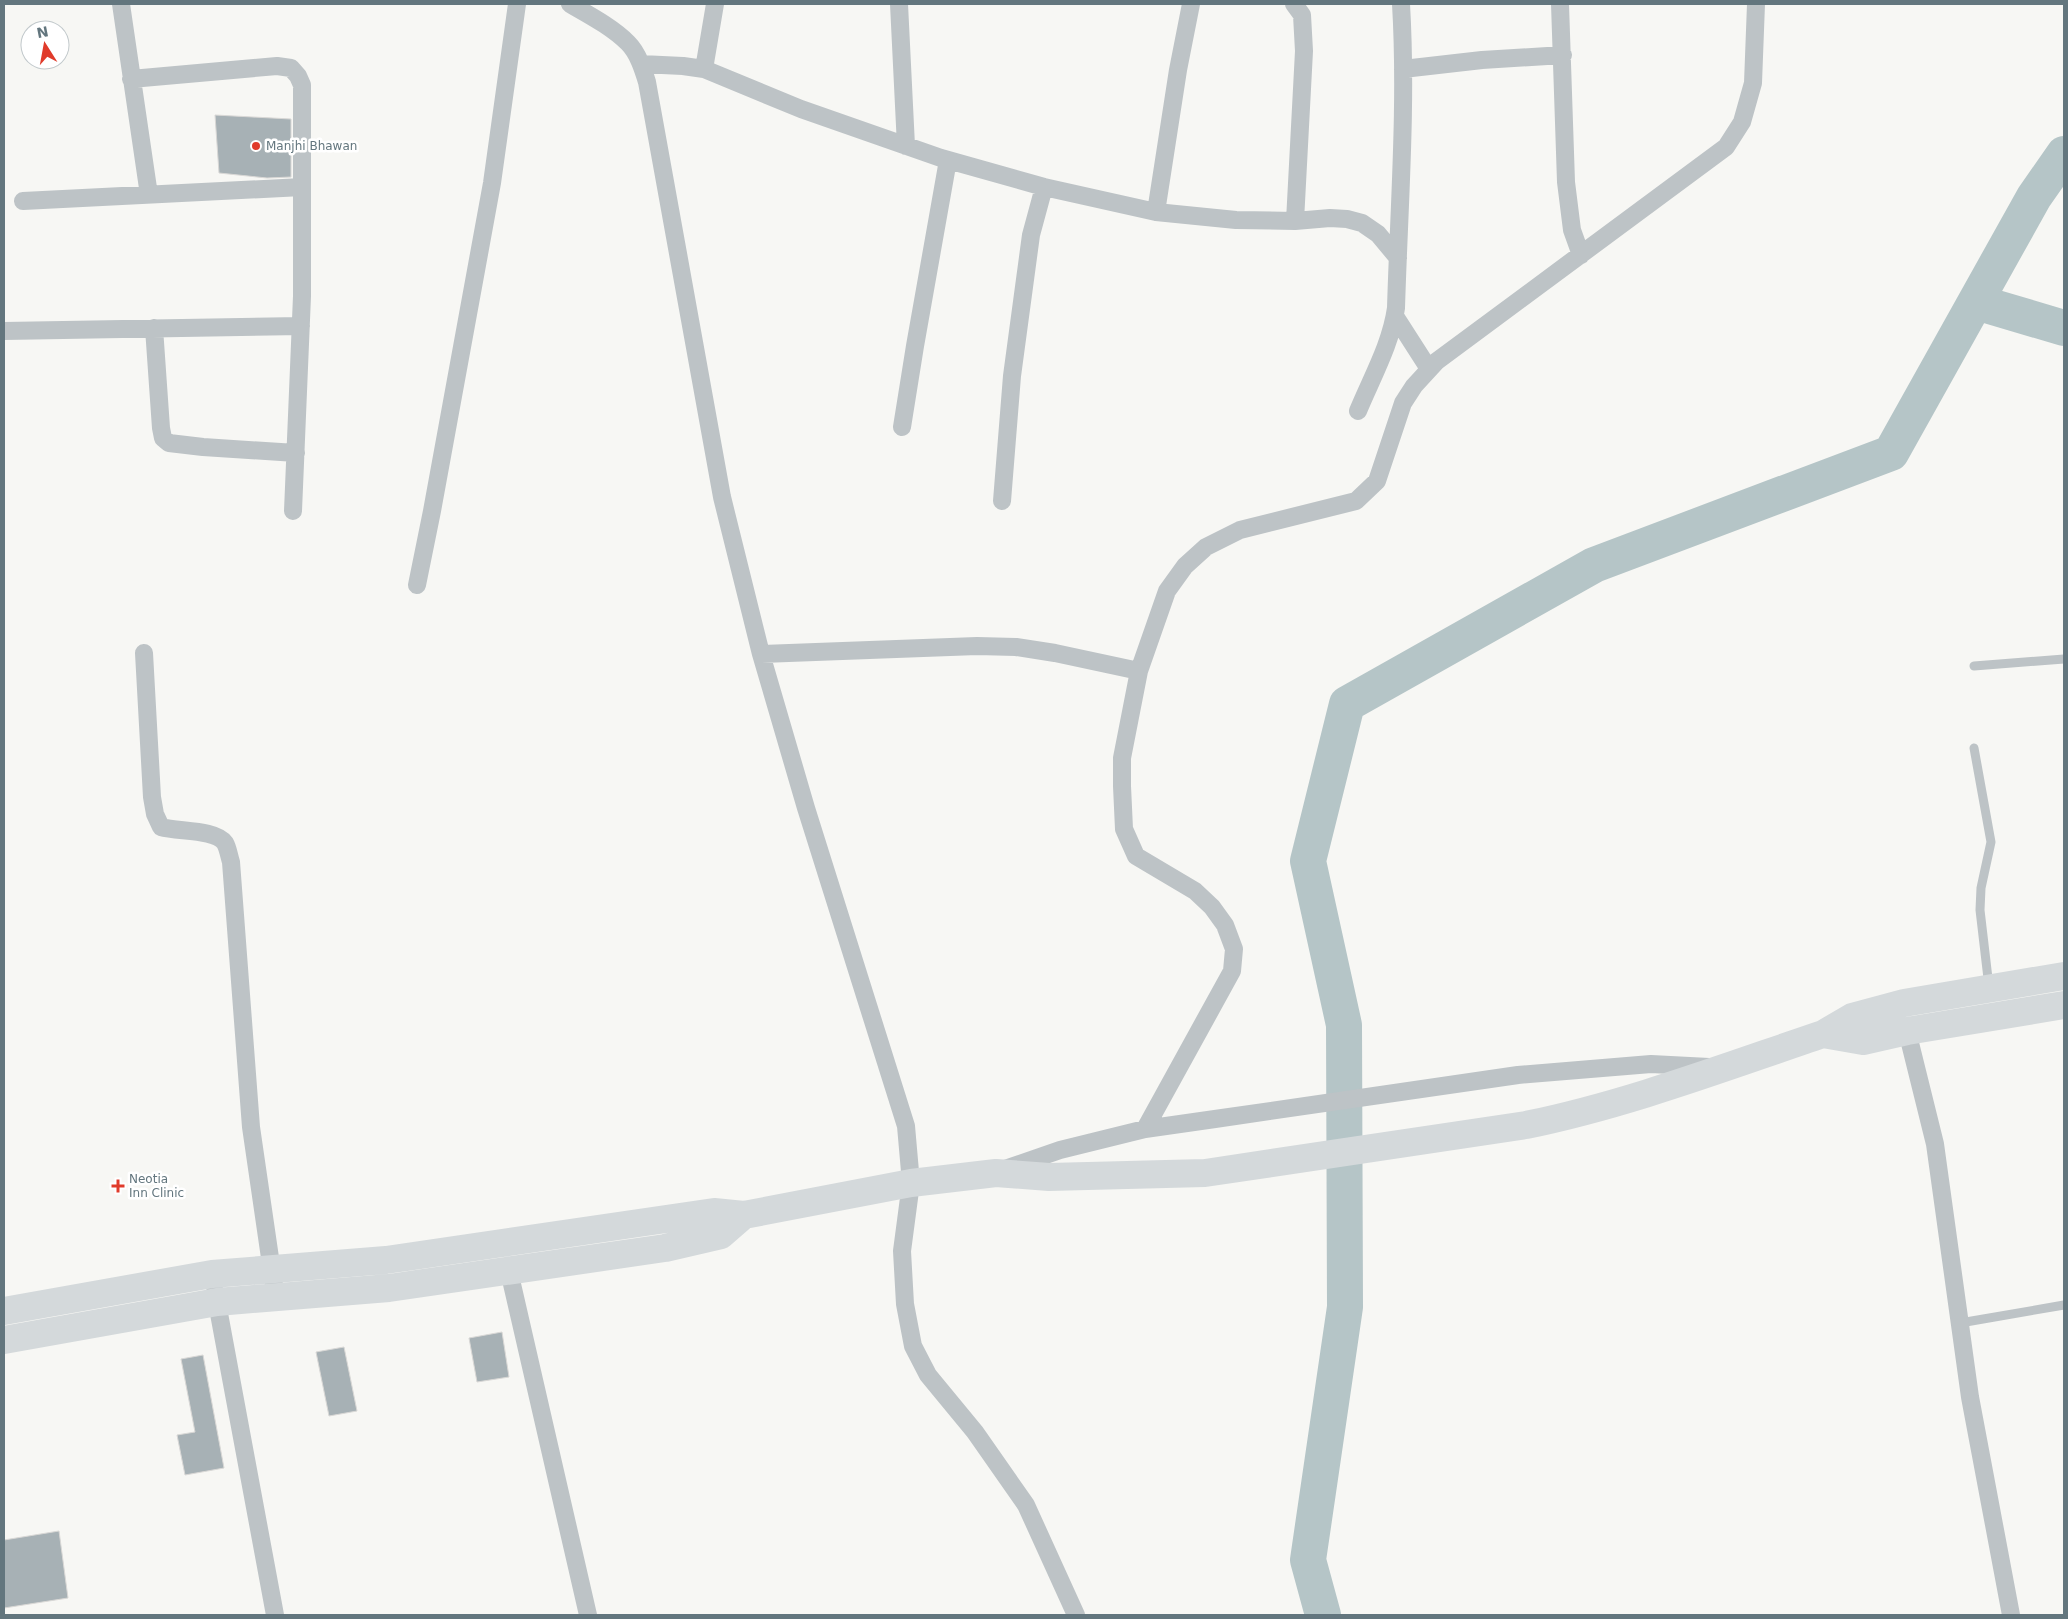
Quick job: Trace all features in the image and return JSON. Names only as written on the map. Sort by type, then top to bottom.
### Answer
[{"type":"main road","points":[[4,1310],[212,1274],[386,1260],[437,1251],[714,1212],[744,1215],[911,1183],[996,1173],[1048,1177],[1205,1173],[1526,1125],[1574,1115],[1621,1102],[1823,1034],[1852,1017],[1904,1004],[2064,976]]},
{"type":"main road","points":[[1823,1034],[1863,1041],[1907,1031],[2064,1005]]},
{"type":"main road","points":[[4,1340],[217,1302],[276,1299],[390,1288],[665,1248],[721,1235],[744,1215]]},
{"type":"street","points":[[121,4],[149,195]]},
{"type":"street","points":[[417,585],[492,183],[517,4]]},
{"type":"street","points":[[570,4],[596,19],[628,44],[641,64],[647,82],[722,497],[761,654],[806,808],[906,1126],[911,1183],[902,1251],[905,1304],[913,1346],[928,1375],[975,1432],[1026,1505],[1076,1615]]},
{"type":"street","points":[[704,69],[715,4]]},
{"type":"street","points":[[899,4],[906,146]]},
{"type":"street","points":[[1156,212],[1178,70],[1192,4]]},
{"type":"street","points":[[1294,4],[1302,15],[1304,50],[1295,221]]},
{"type":"street","points":[[1358,410],[1387,345],[1395,316],[1402,189],[1404,69],[1401,4]]},
{"type":"street","points":[[1560,4],[1568,206],[1572,230],[1581,254]]},
{"type":"street","points":[[1145,1129],[1232,971],[1234,948],[1225,925],[1212,906],[1195,891],[1136,856],[1124,828],[1122,758],[1138,671],[1167,591],[1185,566],[1206,547],[1240,530],[1356,501],[1377,481],[1403,403],[1414,386],[1437,361],[1726,148],[1742,122],[1753,84],[1756,4]]},
{"type":"street","points":[[1404,69],[1482,60],[1563,55]]},
{"type":"street","points":[[641,64],[704,69],[801,109],[948,160],[1044,187],[1156,212],[1236,220],[1295,221],[1330,218],[1362,223],[1378,234],[1398,258]]},
{"type":"street","points":[[131,78],[277,66],[291,68],[298,76],[302,85],[301,326],[293,511]]},
{"type":"street","points":[[902,427],[948,160]]},
{"type":"street","points":[[23,201],[302,187]]},
{"type":"street","points":[[1002,501],[1012,376],[1030,243],[1044,187]]},
{"type":"street","points":[[1395,316],[1429,369]]},
{"type":"street","points":[[4,331],[301,326]]},
{"type":"street","points":[[154,328],[161,428],[164,438],[169,443],[296,453]]},
{"type":"street","points":[[761,654],[939,647],[1016,647],[1055,653],[1138,671]]},
{"type":"street","points":[[144,653],[152,797],[155,814],[161,827],[174,831],[204,833],[221,838],[226,845],[230,862],[251,1127],[276,1299]]},
{"type":"street","points":[[1907,1031],[1935,1144],[1970,1397],[2011,1615]]},
{"type":"street","points":[[996,1173],[1060,1150],[1145,1129],[1518,1075],[1651,1064],[1722,1068]]},
{"type":"street","points":[[508,1271],[588,1615]]},
{"type":"street","points":[[212,1274],[274,1615]]},
{"type":"lane","points":[[1974,666],[2064,659]]},
{"type":"lane","points":[[1974,748],[1992,842],[1981,888],[1980,910],[1989,990]]},
{"type":"lane","points":[[1960,1323],[2064,1306]]},
{"type":"building","name":"Manjhi Bhawan","points":[[215,115],[291,119],[291,177],[267,178],[219,173]]},
{"type":"building","points":[[502,1332],[509,1377],[477,1382],[469,1338]]},
{"type":"building","points":[[344,1347],[357,1411],[329,1416],[316,1352]]},
{"type":"building","points":[[203,1355],[224,1468],[185,1475],[177,1435],[195,1432],[181,1359]]},
{"type":"building","points":[[59,1531],[68,1598],[4,1608],[4,1540]]},
{"type":"waterway","points":[[1323,1615],[1308,1560],[1345,1307],[1344,1025],[1308,861],[1347,704],[1594,565],[1891,453],[2034,197],[2064,154]]},
{"type":"waterway","points":[[1976,302],[2064,328]]},
{"type":"place","name":"Manjhi Bhawan","points":[[256,146]]},
{"type":"place","name":"Neotia Inn Clinic","points":[[118,1186]]}]
